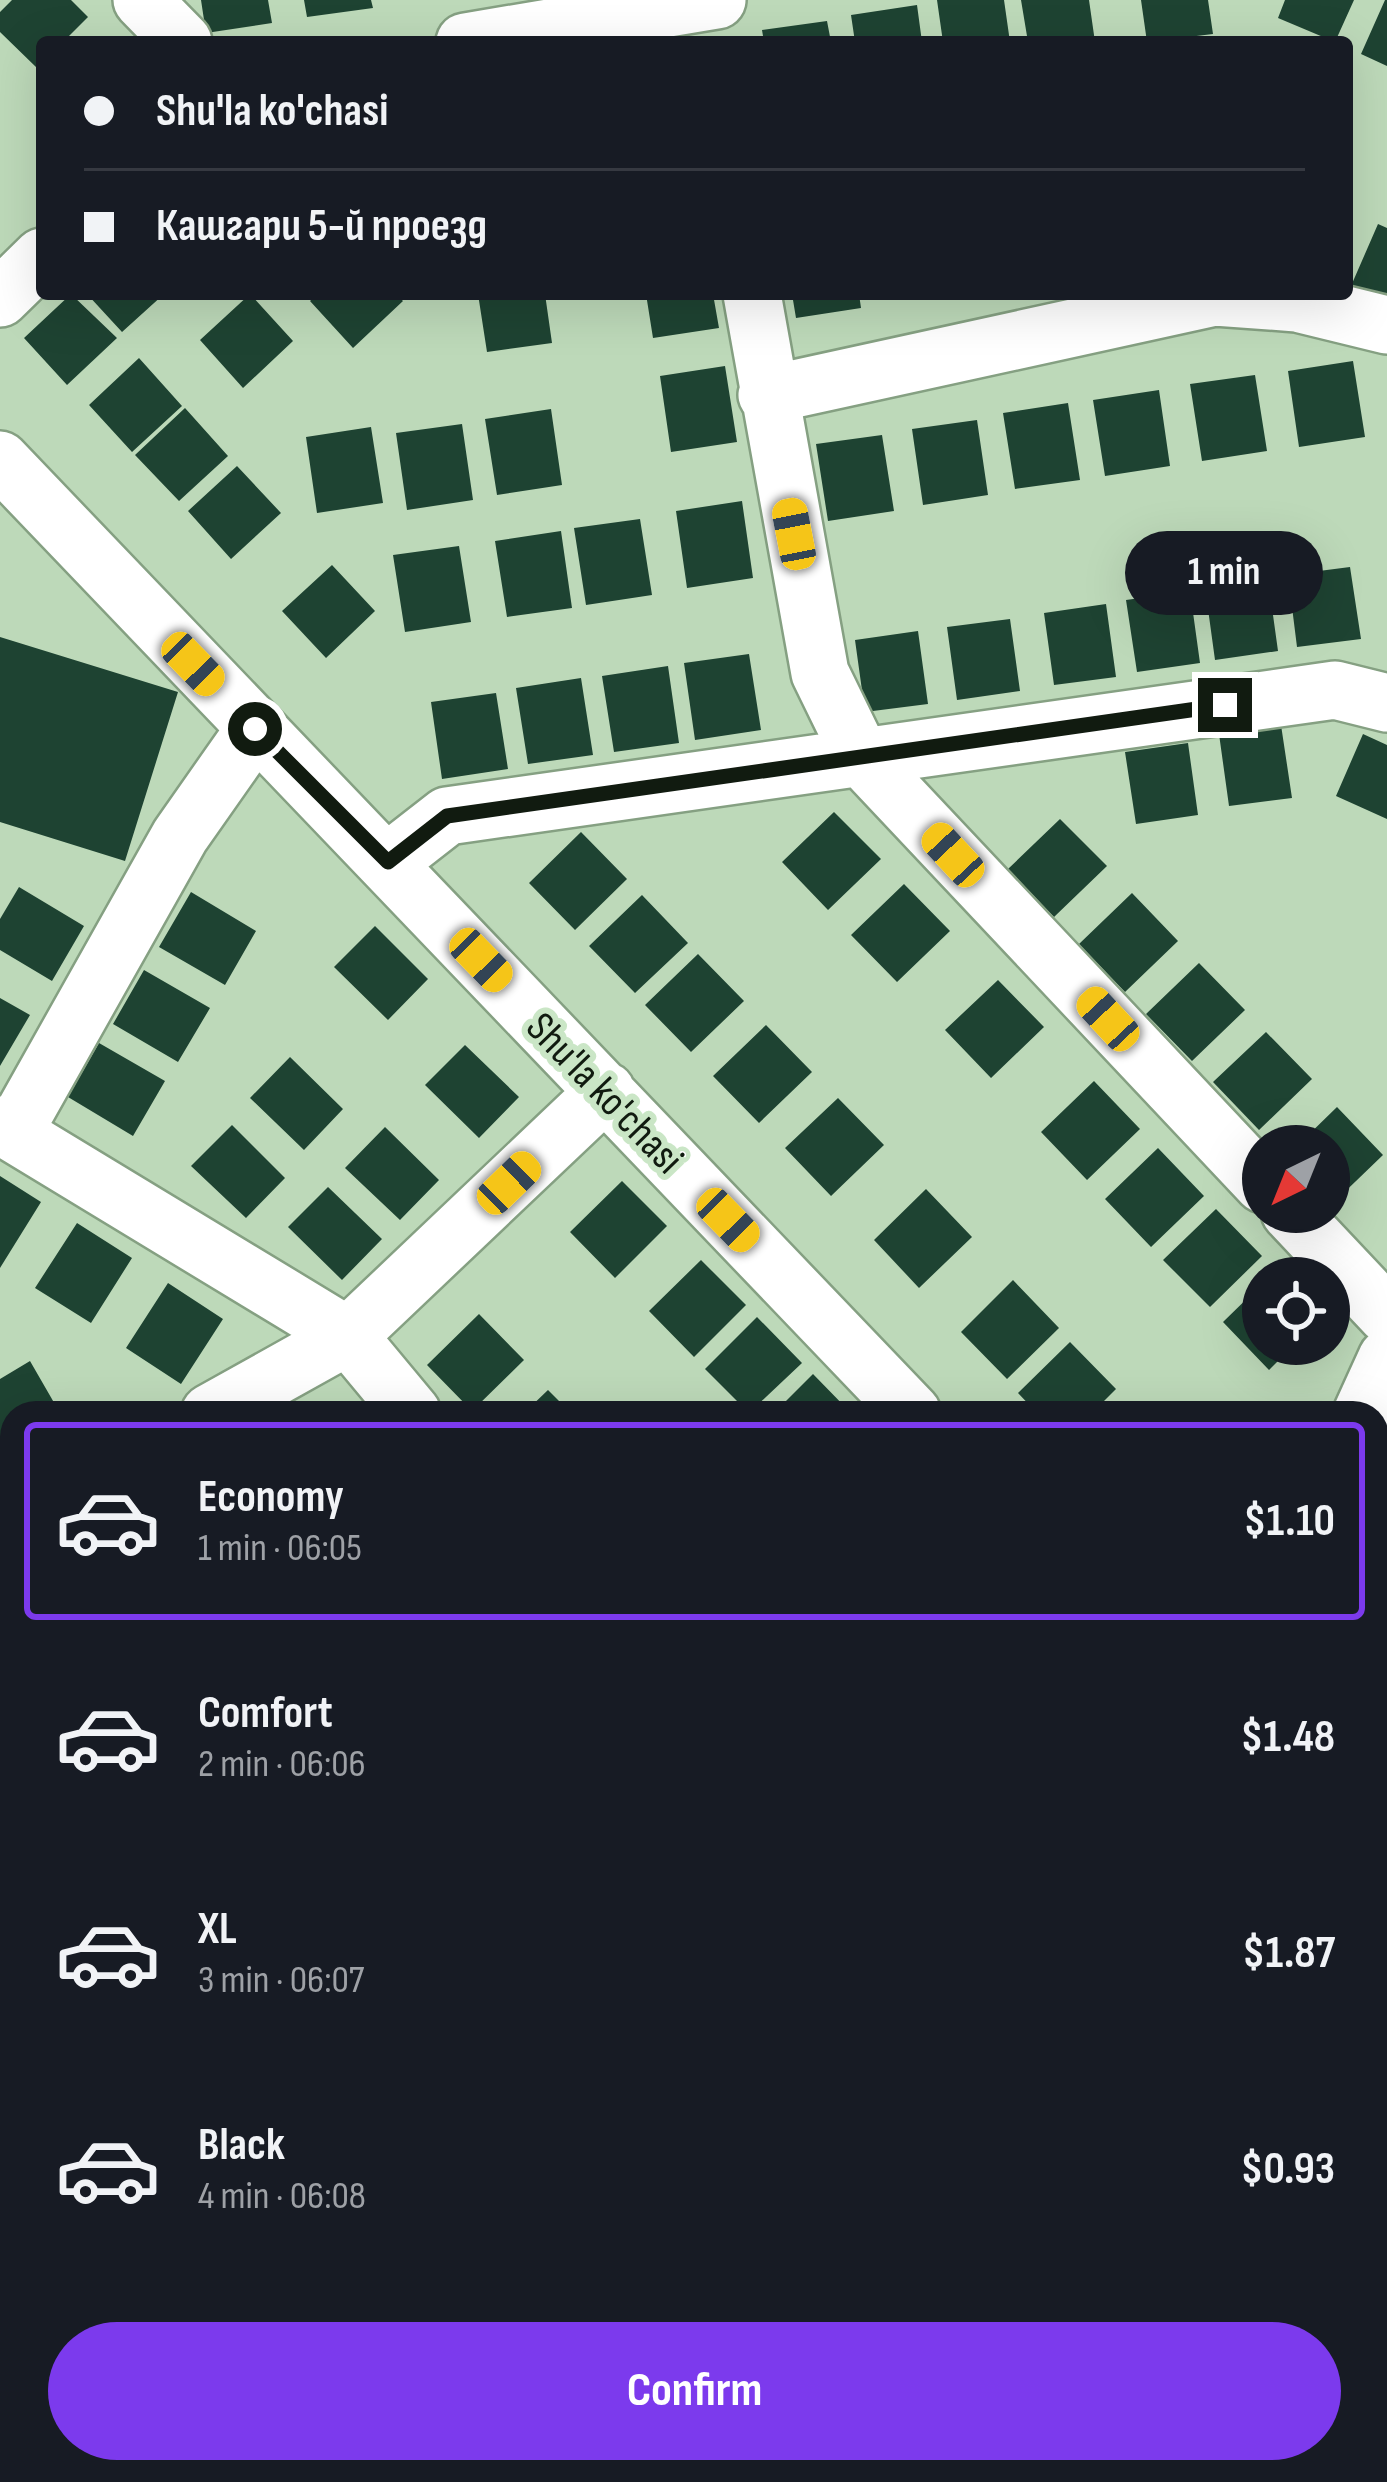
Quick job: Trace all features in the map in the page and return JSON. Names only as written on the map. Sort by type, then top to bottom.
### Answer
[{"type":"street","points":[[142,0],[177,36]]},
{"type":"street","points":[[500,36],[713,0],[716,36]]},
{"type":"street","points":[[0,298],[36,263]]},
{"type":"street","points":[[753,300],[820,673],[860,757],[1242,1162]]},
{"type":"street","points":[[767,395],[1201,300]]},
{"type":"street","points":[[1256,300],[1297,303],[1387,325]]},
{"type":"street","name":"Shu'la ko'chasi","points":[[0,460],[901,1401]]},
{"type":"street","points":[[388,862],[447,816],[1335,690],[1387,703]]},
{"type":"street","points":[[255,729],[180,836],[6,1129],[348,1336],[402,1401]]},
{"type":"street","points":[[232,1401],[348,1336],[605,1091]]},
{"type":"street","points":[[1310,1233],[1387,1315]]},
{"type":"street","points":[[1367,1401],[1387,1358]]},
{"type":"building","points":[[12,0],[71,0],[88,17],[69,36],[36,36],[36,67],[0,32],[0,12]]},
{"type":"building","points":[[201,0],[268,0],[272,23],[206,33]]},
{"type":"building","points":[[304,0],[371,0],[373,8],[307,17]]},
{"type":"building","points":[[937,0],[1004,0],[1009,36],[942,36]]},
{"type":"building","points":[[1021,0],[1089,0],[1094,36],[1027,36]]},
{"type":"building","points":[[1141,0],[1208,0],[1213,34],[1146,36]]},
{"type":"building","points":[[1285,0],[1354,0],[1338,36],[1321,36],[1278,18]]},
{"type":"building","points":[[1387,0],[1387,66],[1361,54]]},
{"type":"building","points":[[917,5],[921,36],[854,36],[851,15]]},
{"type":"building","points":[[827,21],[830,36],[763,36],[762,30]]},
{"type":"building","points":[[1378,224],[1387,228],[1387,302],[1353,287]]},
{"type":"building","points":[[65,300],[77,300],[117,338],[67,385],[24,338]]},
{"type":"building","points":[[93,300],[157,300],[122,332]]},
{"type":"building","points":[[243,300],[255,300],[293,341],[243,388],[200,340]]},
{"type":"building","points":[[402,300],[403,301],[353,348],[310,301]]},
{"type":"building","points":[[479,300],[546,300],[552,343],[487,352]]},
{"type":"building","points":[[647,300],[714,300],[719,328],[653,338]]},
{"type":"building","points":[[793,300],[860,300],[861,308],[796,318]]},
{"type":"building","points":[[139,358],[182,406],[132,452],[89,405]]},
{"type":"building","points":[[1353,361],[1365,437],[1299,447],[1288,371]]},
{"type":"building","points":[[725,366],[737,442],[671,452],[660,376]]},
{"type":"building","points":[[1255,375],[1267,451],[1202,461],[1190,384]]},
{"type":"building","points":[[1159,390],[1170,466],[1105,476],[1093,400]]},
{"type":"building","points":[[1068,403],[1080,480],[1015,489],[1003,413]]},
{"type":"building","points":[[185,408],[228,456],[179,501],[135,455]]},
{"type":"building","points":[[551,409],[562,485],[497,495],[485,419]]},
{"type":"building","points":[[977,420],[988,495],[923,505],[912,429]]},
{"type":"building","points":[[462,424],[473,500],[407,510],[396,433]]},
{"type":"building","points":[[371,427],[383,503],[317,513],[306,437]]},
{"type":"building","points":[[882,435],[894,511],[828,521],[816,444]]},
{"type":"building","points":[[237,466],[281,513],[231,559],[188,511]]},
{"type":"building","points":[[742,501],[753,578],[687,588],[676,511]]},
{"type":"building","points":[[640,519],[652,595],[586,605],[574,528]]},
{"type":"building","points":[[561,531],[572,608],[507,617],[495,541]]},
{"type":"building","points":[[459,546],[471,622],[405,632],[393,555]]},
{"type":"building","points":[[332,565],[375,611],[326,658],[282,611]]},
{"type":"building","points":[[1350,567],[1361,639],[1297,647],[1288,575]]},
{"type":"building","points":[[1268,579],[1278,651],[1215,660],[1205,587]]},
{"type":"building","points":[[1190,591],[1200,663],[1137,672],[1126,600]]},
{"type":"building","points":[[1106,604],[1116,677],[1054,685],[1044,613]]},
{"type":"building","points":[[1010,619],[1020,691],[957,700],[947,627]]},
{"type":"building","points":[[918,631],[928,704],[865,712],[855,640]]},
{"type":"building","points":[[0,637],[178,692],[125,861],[0,822]]},
{"type":"building","points":[[749,654],[761,730],[695,740],[684,663]]},
{"type":"building","points":[[668,666],[679,743],[614,752],[602,676]]},
{"type":"building","points":[[581,678],[593,755],[528,764],[516,688]]},
{"type":"building","points":[[496,693],[508,769],[442,779],[431,702]]},
{"type":"building","points":[[1281,725],[1292,798],[1229,806],[1219,734]]},
{"type":"building","points":[[1363,734],[1387,745],[1387,819],[1336,796]]},
{"type":"building","points":[[1188,743],[1198,815],[1136,824],[1125,752]]},
{"type":"building","points":[[834,812],[881,859],[828,910],[782,862]]},
{"type":"building","points":[[1060,819],[1107,866],[1054,917],[1008,869]]},
{"type":"building","points":[[581,832],[627,879],[575,930],[529,883]]},
{"type":"building","points":[[904,884],[950,931],[897,982],[851,935]]},
{"type":"building","points":[[19,887],[84,926],[52,981],[0,950],[0,919]]},
{"type":"building","points":[[191,892],[256,931],[225,985],[159,947]]},
{"type":"building","points":[[1132,893],[1178,941],[1125,992],[1079,944]]},
{"type":"building","points":[[642,895],[688,943],[635,993],[589,946]]},
{"type":"building","points":[[375,926],[428,979],[388,1020],[334,967]]},
{"type":"building","points":[[698,954],[744,1001],[691,1052],[645,1005]]},
{"type":"building","points":[[1199,963],[1245,1010],[1192,1061],[1146,1014]]},
{"type":"building","points":[[144,970],[210,1008],[178,1062],[113,1024]]},
{"type":"building","points":[[998,980],[1044,1027],[991,1078],[945,1030]]},
{"type":"building","points":[[0,998],[30,1015],[0,1066]]},
{"type":"building","points":[[766,1025],[812,1072],[759,1123],[713,1076]]},
{"type":"building","points":[[1266,1032],[1312,1079],[1264,1125],[1254,1125],[1213,1082]]},
{"type":"building","points":[[99,1043],[165,1081],[133,1136],[68,1097]]},
{"type":"building","points":[[465,1045],[519,1097],[479,1138],[425,1085]]},
{"type":"building","points":[[290,1057],[343,1109],[304,1150],[250,1098]]},
{"type":"building","points":[[1094,1081],[1140,1129],[1087,1180],[1041,1132]]},
{"type":"building","points":[[838,1098],[884,1145],[831,1196],[785,1148]]},
{"type":"building","points":[[1337,1107],[1383,1155],[1350,1187],[1350,1125],[1319,1125]]},
{"type":"building","points":[[232,1125],[285,1178],[246,1218],[191,1166]]},
{"type":"building","points":[[385,1127],[439,1180],[400,1220],[345,1168]]},
{"type":"building","points":[[1158,1148],[1204,1196],[1151,1247],[1105,1199]]},
{"type":"building","points":[[0,1176],[41,1202],[0,1268]]},
{"type":"building","points":[[622,1181],[667,1226],[615,1278],[570,1232]]},
{"type":"building","points":[[328,1187],[382,1239],[342,1280],[288,1227]]},
{"type":"building","points":[[926,1189],[972,1237],[919,1288],[874,1240]]},
{"type":"building","points":[[1216,1209],[1262,1256],[1242,1257],[1242,1276],[1210,1307],[1163,1260]]},
{"type":"building","points":[[77,1223],[132,1258],[91,1323],[35,1288]]},
{"type":"building","points":[[701,1260],[746,1305],[694,1357],[649,1311]]},
{"type":"building","points":[[1013,1280],[1059,1328],[1007,1379],[961,1332]]},
{"type":"building","points":[[168,1283],[223,1319],[181,1384],[126,1348]]},
{"type":"building","points":[[1242,1303],[1242,1342],[1223,1322]]},
{"type":"building","points":[[479,1314],[524,1360],[482,1401],[462,1401],[427,1365]]},
{"type":"building","points":[[757,1317],[802,1363],[762,1401],[737,1401],[705,1369]]},
{"type":"building","points":[[1070,1342],[1116,1389],[1104,1401],[1026,1401],[1018,1393]]},
{"type":"building","points":[[30,1361],[53,1401],[0,1401],[0,1379]]},
{"type":"building","points":[[813,1374],[839,1401],[786,1401]]},
{"type":"building","points":[[548,1390],[559,1401],[537,1401]]},
{"type":"route","points":[[255,729],[388,862],[447,816],[1225,705]]}]
